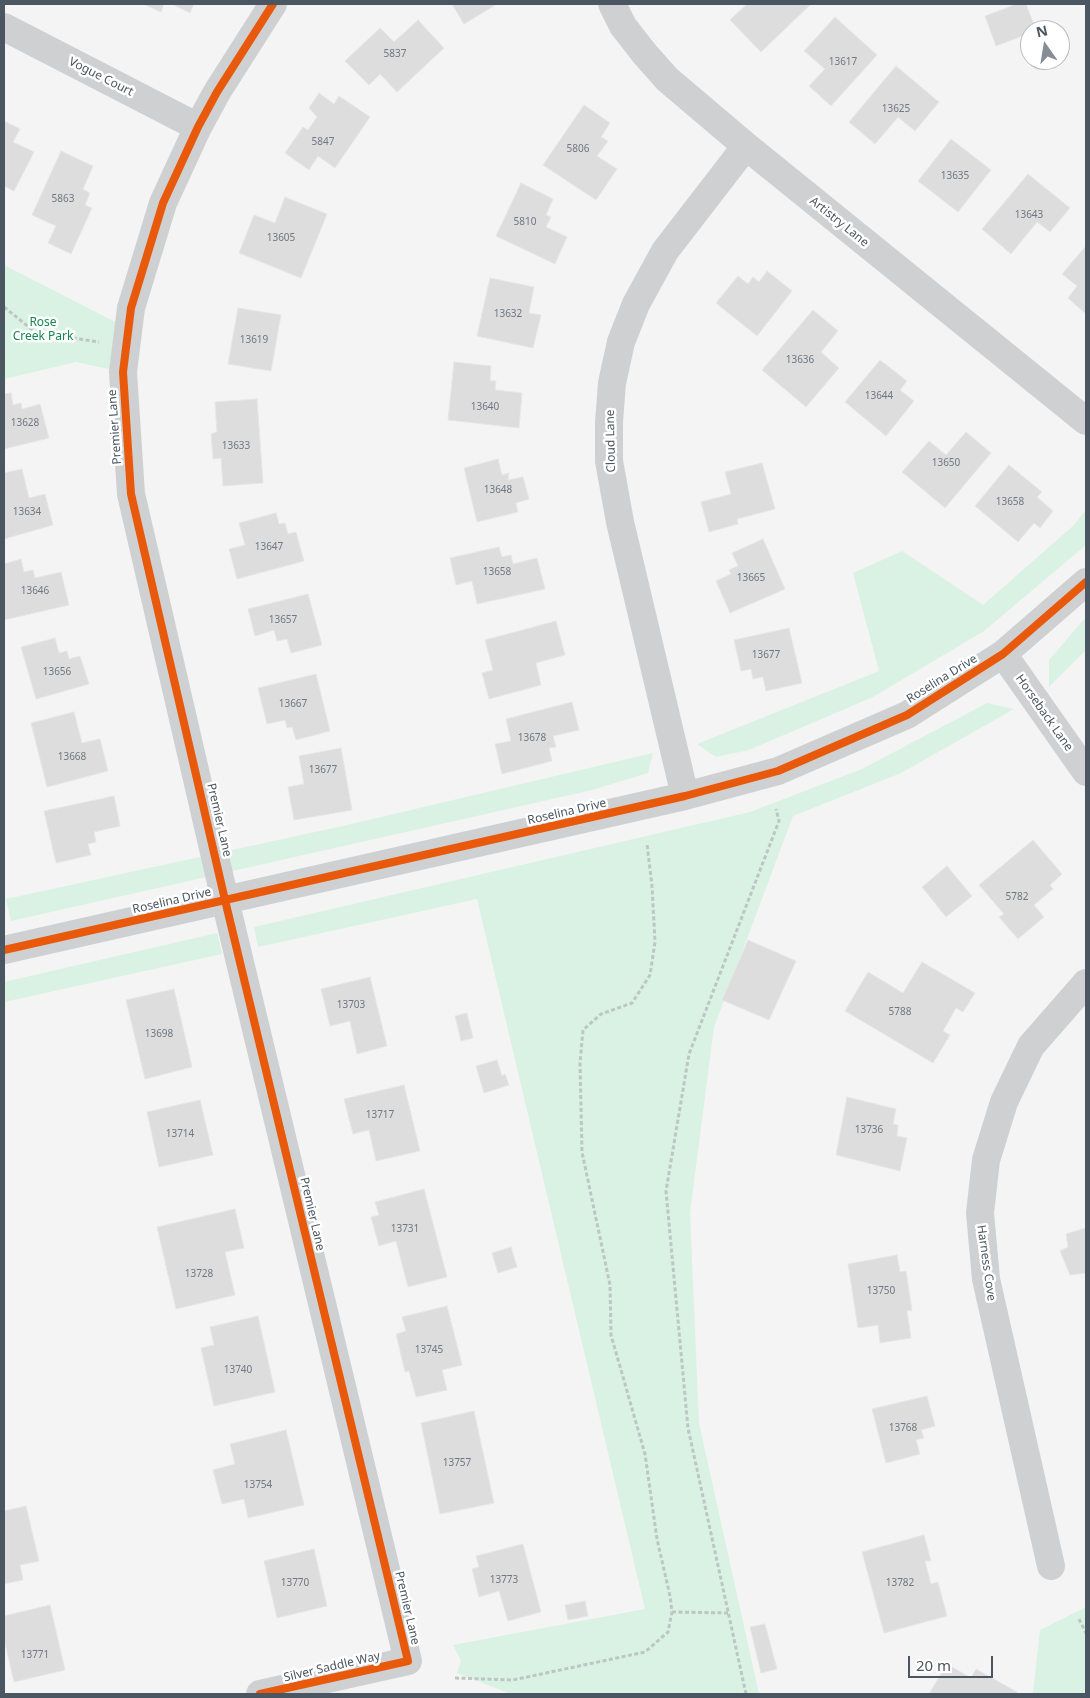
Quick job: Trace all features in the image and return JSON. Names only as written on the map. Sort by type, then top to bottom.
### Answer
[{"type":"street","name":"Premier Lane","points":[[273,4],[217,92],[198,127],[164,203],[131,308],[123,372],[131,494],[225,900],[408,1661]]},
{"type":"street","name":"Artistry Lane","points":[[612,4],[623,26],[667,79],[746,146],[1086,421]]},
{"type":"street","name":"Vogue Court","points":[[4,27],[198,127]]},
{"type":"street","name":"Cloud Lane","points":[[685,796],[620,522],[609,461],[612,383],[621,342],[636,304],[665,251],[746,146]]},
{"type":"street","name":"Roselina Drive","points":[[4,950],[685,796],[778,771],[907,715],[1003,654],[1086,582]]},
{"type":"street","name":"Horseback Lane","points":[[1003,654],[1086,772]]},
{"type":"street","name":"Harness Cove","points":[[1051,1566],[986,1279],[980,1213],[986,1160],[1004,1102],[1031,1046],[1086,983]]},
{"type":"street","name":"Silver Saddle Way","points":[[260,1694],[408,1661]]},
{"type":"path","points":[[4,307],[35,332],[107,344]]},
{"type":"path","points":[[746,1694],[688,1428],[666,1191],[689,1054],[779,821],[776,809]]},
{"type":"path","points":[[455,1678],[513,1680],[645,1652],[668,1632],[672,1612],[670,1596],[657,1539],[645,1454],[611,1335],[610,1285],[582,1152],[580,1063],[583,1030],[601,1014],[632,1003],[650,975],[655,942],[652,886],[647,844]]},
{"type":"path","points":[[672,1612],[729,1613]]},
{"type":"path","points":[[1079,1620],[1086,1633]]},
{"type":"green space","name":"Rose Creek Park","points":[[4,265],[129,329],[123,372],[76,362],[4,379]]},
{"type":"green space","points":[[1086,510],[1086,545],[984,631],[873,697],[749,750],[716,757],[697,744],[879,671],[853,573],[902,551],[983,605],[1074,525]]},
{"type":"green space","points":[[1086,617],[1086,650],[1049,687],[1049,660]]},
{"type":"green space","points":[[987,703],[1014,709],[901,773],[793,816],[714,1027],[690,1213],[699,1423],[759,1694],[511,1694],[457,1673],[461,1661],[453,1645],[645,1609],[477,899],[258,947],[254,927],[750,812],[862,769]]},
{"type":"green space","points":[[653,753],[648,773],[592,790],[11,921],[6,899],[343,826]]},
{"type":"green space","points":[[217,933],[222,954],[4,1002],[4,982]]},
{"type":"green space","points":[[1086,1607],[1086,1694],[1033,1694],[1040,1630]]},
{"type":"building","points":[[143,4],[164,4],[161,12]]},
{"type":"building","points":[[172,4],[194,4],[190,13]]},
{"type":"building","points":[[452,4],[497,4],[464,24]]},
{"type":"building","points":[[747,4],[811,4],[761,52],[730,20]]},
{"type":"building","points":[[1017,4],[1026,4],[1032,20],[1020,20],[1020,37],[996,46],[985,16]]},
{"type":"building","points":[[835,17],[877,55],[831,106],[809,86],[825,69],[804,51]]},
{"type":"building","points":[[418,20],[444,48],[397,92],[380,74],[369,85],[345,61],[380,28],[394,42]]},
{"type":"building","points":[[896,66],[939,102],[915,131],[898,117],[875,144],[849,122]]},
{"type":"building","points":[[319,93],[334,104],[339,96],[370,117],[335,168],[318,156],[309,170],[285,153],[303,127],[308,130],[317,117],[309,108]]},
{"type":"building","points":[[584,105],[610,123],[601,137],[608,141],[597,156],[617,169],[596,200],[543,165]]},
{"type":"building","points":[[4,121],[20,129],[13,142],[34,152],[14,191],[4,186]]},
{"type":"building","points":[[951,139],[991,170],[958,212],[918,181]]},
{"type":"building","points":[[61,151],[93,166],[83,189],[90,193],[85,205],[92,208],[71,254],[48,243],[56,226],[32,215]]},
{"type":"building","points":[[1028,174],[1070,208],[1050,232],[1037,222],[1011,254],[982,229]]},
{"type":"building","points":[[521,183],[553,199],[546,215],[551,217],[546,227],[567,237],[555,264],[496,236]]},
{"type":"building","points":[[285,197],[327,214],[301,278],[239,253],[254,215],[275,223]]},
{"type":"building","points":[[1085,247],[1086,314],[1068,298],[1077,286],[1062,274]]},
{"type":"building","points":[[767,271],[792,291],[757,336],[716,303],[738,276],[748,284],[753,277],[759,282]]},
{"type":"building","points":[[490,278],[534,287],[529,313],[541,315],[533,348],[477,336]]},
{"type":"building","points":[[238,308],[281,315],[271,371],[228,364]]},
{"type":"building","points":[[813,310],[838,331],[821,352],[839,368],[806,407],[762,370]]},
{"type":"building","points":[[880,360],[907,381],[900,390],[914,401],[886,436],[845,402]]},
{"type":"building","points":[[454,362],[491,366],[490,381],[496,381],[495,390],[522,393],[519,428],[448,420]]},
{"type":"building","points":[[11,393],[13,405],[21,403],[22,409],[40,404],[49,438],[4,449],[4,394]]},
{"type":"building","points":[[257,399],[263,483],[223,486],[221,458],[213,459],[211,434],[217,432],[215,402]]},
{"type":"building","points":[[966,432],[991,453],[945,508],[902,472],[929,441],[946,455]]},
{"type":"building","points":[[498,459],[502,475],[509,473],[508,480],[523,477],[529,499],[516,503],[518,512],[477,522],[464,468]]},
{"type":"building","points":[[762,463],[775,509],[737,519],[738,524],[709,532],[701,502],[731,494],[725,472]]},
{"type":"building","points":[[1009,465],[1042,492],[1037,497],[1053,511],[1040,528],[1034,523],[1018,542],[975,506]]},
{"type":"building","points":[[22,469],[29,498],[45,494],[53,525],[4,539],[4,473]]},
{"type":"building","points":[[276,513],[279,524],[285,523],[288,534],[296,532],[304,561],[237,579],[229,549],[245,545],[239,523]]},
{"type":"building","points":[[763,539],[785,589],[730,613],[716,581],[731,574],[729,570],[738,566],[732,553]]},
{"type":"building","points":[[499,547],[502,557],[511,555],[513,564],[537,558],[545,589],[477,604],[472,581],[456,585],[450,558]]},
{"type":"building","points":[[21,559],[24,572],[33,570],[35,578],[61,572],[69,605],[4,620],[4,564]]},
{"type":"building","points":[[308,594],[322,645],[291,653],[287,639],[277,641],[274,630],[255,636],[248,609]]},
{"type":"building","points":[[556,621],[565,655],[536,663],[541,685],[489,699],[482,673],[493,670],[485,640]]},
{"type":"building","points":[[789,628],[802,683],[766,691],[763,677],[753,679],[751,669],[741,671],[734,640]]},
{"type":"building","points":[[55,638],[59,653],[67,651],[69,659],[80,656],[89,684],[36,699],[21,647]]},
{"type":"building","points":[[316,674],[330,731],[296,740],[292,727],[287,728],[285,720],[267,724],[258,688]]},
{"type":"building","points":[[572,702],[579,730],[553,736],[556,747],[549,748],[552,761],[502,774],[495,744],[511,741],[506,719]]},
{"type":"building","points":[[74,712],[82,743],[100,739],[108,771],[47,787],[31,723]]},
{"type":"building","points":[[341,748],[352,810],[294,820],[288,787],[304,784],[299,756]]},
{"type":"building","points":[[114,796],[120,826],[94,832],[96,842],[88,844],[91,855],[56,863],[44,811]]},
{"type":"building","points":[[1033,840],[1062,874],[1050,885],[1053,889],[1034,905],[1044,917],[1018,939],[999,917],[1004,914],[979,885]]},
{"type":"building","points":[[947,866],[972,896],[946,917],[922,887]]},
{"type":"building","points":[[748,940],[796,961],[769,1020],[722,1000]]},
{"type":"building","points":[[922,962],[975,993],[963,1012],[956,1008],[943,1031],[950,1035],[933,1063],[845,1011],[868,972],[903,993]]},
{"type":"building","points":[[370,977],[387,1046],[357,1054],[350,1021],[330,1026],[321,989]]},
{"type":"building","points":[[174,989],[192,1067],[145,1079],[126,1000]]},
{"type":"building","points":[[467,1013],[473,1038],[461,1041],[455,1016]]},
{"type":"building","points":[[497,1060],[502,1076],[505,1074],[509,1085],[484,1093],[476,1066]]},
{"type":"building","points":[[404,1085],[420,1151],[376,1161],[369,1130],[353,1134],[344,1099]]},
{"type":"building","points":[[847,1097],[896,1109],[893,1124],[898,1125],[897,1136],[907,1138],[900,1171],[836,1155]]},
{"type":"building","points":[[200,1100],[213,1155],[159,1167],[147,1112]]},
{"type":"building","points":[[424,1189],[447,1277],[408,1287],[396,1241],[379,1246],[371,1217],[379,1215],[375,1202]]},
{"type":"building","points":[[235,1209],[244,1248],[225,1252],[235,1295],[176,1309],[157,1227]]},
{"type":"building","points":[[1086,1228],[1086,1273],[1070,1275],[1060,1251],[1068,1247],[1066,1234]]},
{"type":"building","points":[[511,1247],[517,1267],[498,1273],[492,1253]]},
{"type":"building","points":[[897,1255],[900,1272],[906,1271],[912,1310],[907,1311],[911,1338],[880,1343],[878,1325],[858,1328],[848,1264]]},
{"type":"building","points":[[447,1306],[462,1365],[442,1370],[447,1390],[416,1397],[409,1371],[405,1372],[396,1334],[406,1331],[402,1317]]},
{"type":"building","points":[[258,1316],[275,1392],[214,1406],[201,1348],[214,1345],[210,1327]]},
{"type":"building","points":[[927,1396],[935,1426],[921,1430],[924,1438],[916,1440],[920,1454],[886,1463],[872,1409]]},
{"type":"building","points":[[474,1411],[494,1503],[440,1514],[421,1423]]},
{"type":"building","points":[[286,1430],[304,1505],[248,1518],[244,1499],[222,1504],[213,1470],[235,1464],[230,1444]]},
{"type":"building","points":[[26,1506],[39,1561],[20,1565],[23,1580],[4,1584],[4,1511]]},
{"type":"building","points":[[924,1535],[931,1561],[925,1561],[931,1584],[938,1582],[947,1616],[884,1633],[862,1552]]},
{"type":"building","points":[[523,1544],[541,1612],[508,1621],[499,1591],[479,1597],[472,1569],[479,1567],[476,1556]]},
{"type":"building","points":[[314,1549],[327,1606],[277,1618],[264,1561]]},
{"type":"building","points":[[585,1601],[588,1616],[568,1620],[565,1605]]},
{"type":"building","points":[[50,1605],[65,1670],[14,1682],[4,1639],[4,1616]]},
{"type":"building","points":[[765,1624],[777,1669],[761,1673],[750,1627]]},
{"type":"building","points":[[947,1664],[971,1678],[976,1669],[1017,1692],[1016,1694],[929,1694]]},
{"type":"cycle path","points":[[260,1694],[408,1661],[225,900],[131,494],[123,372],[131,308],[163,203],[198,127],[217,92],[273,4]]},
{"type":"cycle path","points":[[4,950],[685,796],[778,771],[907,715],[1003,654],[1086,582]]}]
